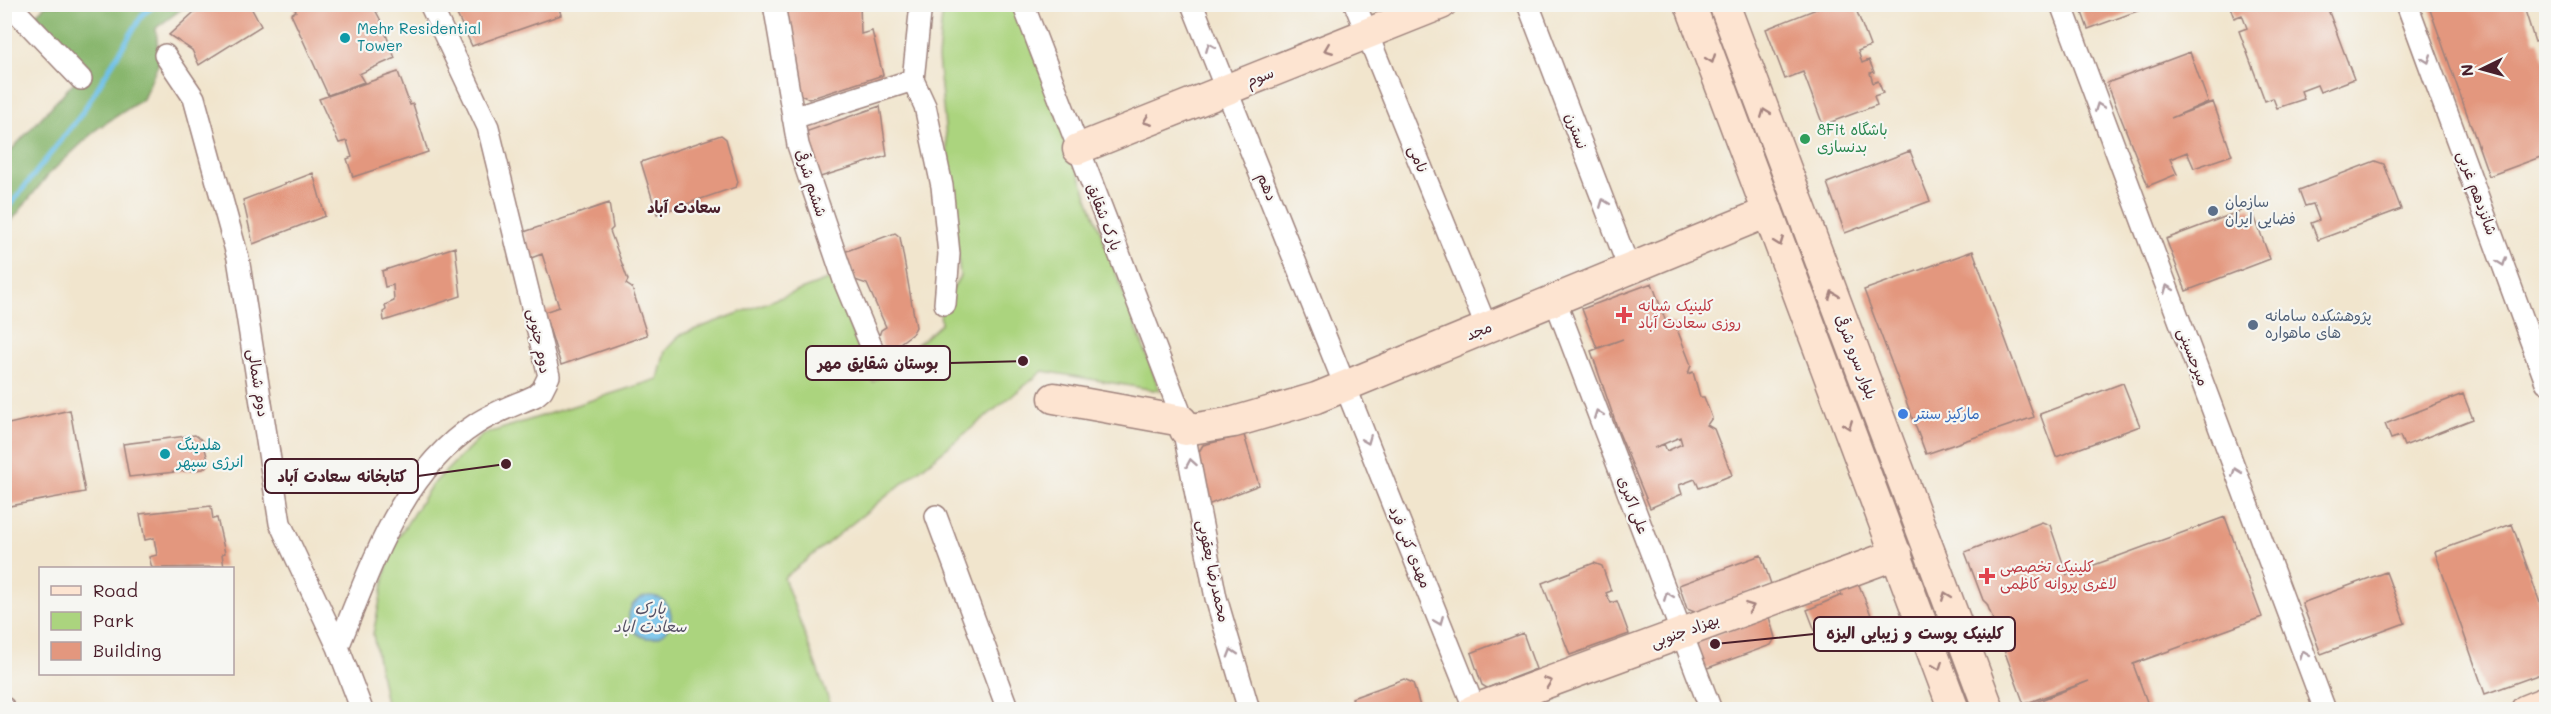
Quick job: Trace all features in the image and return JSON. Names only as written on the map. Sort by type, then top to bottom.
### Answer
[{"type":"street","points":[[9,4],[81,79]]},
{"type":"street","name":"دوم جنوبی","points":[[338,647],[394,517],[433,463],[476,424],[535,396],[542,390],[549,376],[488,127],[430,4]]},
{"type":"street","name":"ششم شرقی","points":[[774,4],[793,118],[807,173],[845,283],[875,354]]},
{"type":"street","points":[[921,4],[914,80],[925,106],[942,186],[949,254],[945,304]]},
{"type":"street","name":"پارک شقایق","points":[[1023,4],[1182,421]]},
{"type":"street","name":"دهم","points":[[1192,4],[1343,378]]},
{"type":"street","name":"نامی","points":[[1355,4],[1484,321]]},
{"type":"street","name":"سوم","points":[[1078,149],[1441,4]]},
{"type":"street","name":"نسترن","points":[[1528,4],[1627,264]]},
{"type":"street","name":"بلوار سرو شرقی","points":[[1690,4],[1954,710]]},
{"type":"street","name":"بلوار سرو شرقی","points":[[1724,4],[1989,710]]},
{"type":"street","name":"میرحسینی","points":[[2061,4],[2325,710]]},
{"type":"street","name":"شانزدهم غربی","points":[[2407,4],[2547,382]]},
{"type":"street","name":"دوم شمالی","points":[[165,55],[194,98],[238,258],[280,523],[338,647],[362,710]]},
{"type":"street","points":[[793,118],[914,80]]},
{"type":"street","name":"مجد","points":[[1054,398],[1182,421],[1290,389],[1343,378],[1766,207]]},
{"type":"street","name":"علی اکبری","points":[[1553,293],[1711,710]]},
{"type":"street","name":"مهدی کنی فرد","points":[[1343,378],[1474,709]]},
{"type":"street","name":"محمدرضا یعقوبی","points":[[1182,421],[1216,598],[1249,710]]},
{"type":"street","points":[[936,516],[1008,710]]},
{"type":"street","name":"بهزاد جنوبی","points":[[1474,709],[1897,554]]},
{"type":"street","points":[[2526,710],[2547,702]]},
{"type":"green space","points":[[46,5],[187,5],[156,28],[159,62],[143,99],[98,128],[48,175],[5,229],[4,158],[88,67],[36,14]]},
{"type":"green space","points":[[943,5],[1016,5],[1160,391],[1043,371],[784,578],[832,709],[387,709],[373,634],[387,566],[394,544],[431,486],[482,435],[658,379],[665,351],[680,335],[830,279],[873,382],[941,324],[940,310],[960,276],[938,58]]},
{"type":"water","name":"پارک سعادت اباد","points":[[650,596],[665,602],[671,617],[665,632],[650,638],[635,632],[629,617],[635,602]]},
{"type":"building","points":[[203,4],[249,4],[261,26],[199,65],[192,50],[169,35]]},
{"type":"building","name":"Mehr Residential Tower","points":[[291,4],[372,4],[395,58],[359,74],[364,82],[328,95],[291,14],[296,11]]},
{"type":"building","points":[[452,4],[558,4],[561,15],[472,46]]},
{"type":"building","points":[[781,4],[860,4],[861,34],[872,31],[883,75],[809,99],[794,92]]},
{"type":"building","points":[[1829,4],[1854,4],[1870,46],[1858,51],[1862,63],[1869,60],[1874,72],[1870,73],[1873,83],[1878,81],[1883,93],[1874,96],[1877,105],[1823,125],[1803,72],[1785,79],[1766,29]]},
{"type":"building","points":[[2079,4],[2154,4],[2154,5],[2088,29]]},
{"type":"building","points":[[2229,4],[2326,4],[2354,79],[2320,92],[2317,85],[2301,91],[2304,99],[2277,108],[2273,98],[2265,101],[2239,31],[2247,28],[2242,15],[2234,18]]},
{"type":"building","points":[[2428,4],[2523,4],[2535,42],[2538,41],[2546,62],[2546,155],[2489,176]]},
{"type":"building","points":[[2190,52],[2208,102],[2171,118],[2213,102],[2232,155],[2194,168],[2187,152],[2170,159],[2177,174],[2148,186],[2107,83]]},
{"type":"building","points":[[398,72],[410,105],[413,104],[428,152],[353,177],[347,159],[352,157],[347,141],[339,143],[319,99]]},
{"type":"building","points":[[880,106],[887,156],[817,178],[805,137],[808,131]]},
{"type":"building","points":[[721,135],[726,139],[738,182],[736,187],[657,214],[641,162]]},
{"type":"building","points":[[1910,151],[1930,201],[1845,233],[1827,183]]},
{"type":"building","points":[[2375,161],[2384,164],[2401,209],[2318,240],[2311,223],[2319,220],[2313,204],[2305,206],[2299,190]]},
{"type":"building","points":[[313,173],[325,216],[253,244],[243,200]]},
{"type":"building","points":[[609,203],[613,228],[610,231],[628,280],[626,284],[632,288],[647,335],[561,365],[544,312],[559,307],[542,254],[531,258],[524,232]]},
{"type":"building","points":[[2251,207],[2270,259],[2186,291],[2166,239]]},
{"type":"building","points":[[895,233],[900,237],[916,327],[912,334],[885,354],[879,336],[881,330],[886,327],[867,284],[855,280],[844,252]]},
{"type":"building","points":[[455,247],[461,296],[384,321],[385,305],[394,301],[393,285],[385,287],[382,271]]},
{"type":"building","points":[[1973,251],[2034,417],[1926,454],[1864,290]]},
{"type":"building","points":[[1652,283],[1666,322],[1675,324],[1691,365],[1688,374],[1693,372],[1700,397],[1704,397],[1712,418],[1707,425],[1714,429],[1732,475],[1699,488],[1695,479],[1679,485],[1682,494],[1650,508],[1619,433],[1591,351],[1623,339],[1597,348],[1582,309]],"holes":[[[1680,437],[1682,444],[1667,451],[1664,444],[1654,448]]]},
{"type":"building","points":[[2123,383],[2140,426],[2056,457],[2040,414]]},
{"type":"building","points":[[2463,394],[2473,419],[2404,446],[2400,436],[2391,439],[2385,424]]},
{"type":"building","points":[[70,410],[85,492],[4,507],[4,425]]},
{"type":"building","name":"هلدینگ انرژی سپهر","points":[[195,435],[203,441],[209,464],[203,469],[129,477],[123,444]]},
{"type":"building","points":[[1244,435],[1259,485],[1205,506],[1197,455],[1203,445]]},
{"type":"building","points":[[211,506],[213,519],[217,518],[225,553],[222,554],[224,567],[152,567],[149,557],[157,555],[154,538],[145,540],[140,514]]},
{"type":"building","points":[[2225,517],[2262,617],[2133,664],[2150,710],[2021,710],[2021,708],[2089,681],[2024,704],[1965,552],[2042,522],[2050,525],[2067,575]]},
{"type":"building","points":[[2512,524],[2546,620],[2546,672],[2485,694],[2435,552]]},
{"type":"building","points":[[1761,555],[1771,584],[1697,613],[1687,609],[1679,585]]},
{"type":"building","points":[[1594,563],[1602,566],[1611,591],[1606,593],[1611,603],[1617,601],[1629,634],[1570,655],[1542,583]]},
{"type":"building","points":[[2386,572],[2405,623],[2321,654],[2302,603]]},
{"type":"building","points":[[1857,580],[1873,620],[1819,641],[1807,610],[1842,595],[1838,587]]},
{"type":"building","points":[[1769,617],[1775,638],[1771,645],[1702,670],[1694,641]]},
{"type":"building","points":[[1523,633],[1536,669],[1487,688],[1482,685],[1471,653]]},
{"type":"building","points":[[1404,679],[1413,683],[1421,710],[1356,710],[1352,698]]},
{"type":"waterway","points":[[4,213],[80,116],[143,14],[157,4]]},
{"type":"place","name":"Mehr Residential Tower","points":[[345,38]]},
{"type":"place","name":"8Fit باشگاه بدنسازی","points":[[1805,139]]},
{"type":"place","name":"سازمان فضایی ایران","points":[[2213,211]]},
{"type":"place","name":"کلینیک شبانه روزی سعادت آباد","points":[[1624,315]]},
{"type":"place","name":"پژوهشکده سامانه های ماهواره","points":[[2253,325]]},
{"type":"place","name":"بوستان شقایق مهر","points":[[1023,361]]},
{"type":"place","name":"مارکیز سنتر","points":[[1903,414]]},
{"type":"place","name":"هلدینگ انرژی سپهر","points":[[165,454]]},
{"type":"place","name":"کتابخانه سعادت آباد","points":[[506,464]]},
{"type":"place","name":"کلینیک تخصصی لاغری پروانه کاظمی","points":[[1987,576]]},
{"type":"place","name":"کلینیک پوست و زیبایی الیزه","points":[[1715,644]]},
{"type":"district","name":"سعادت آباد","points":[[684,207]]}]
